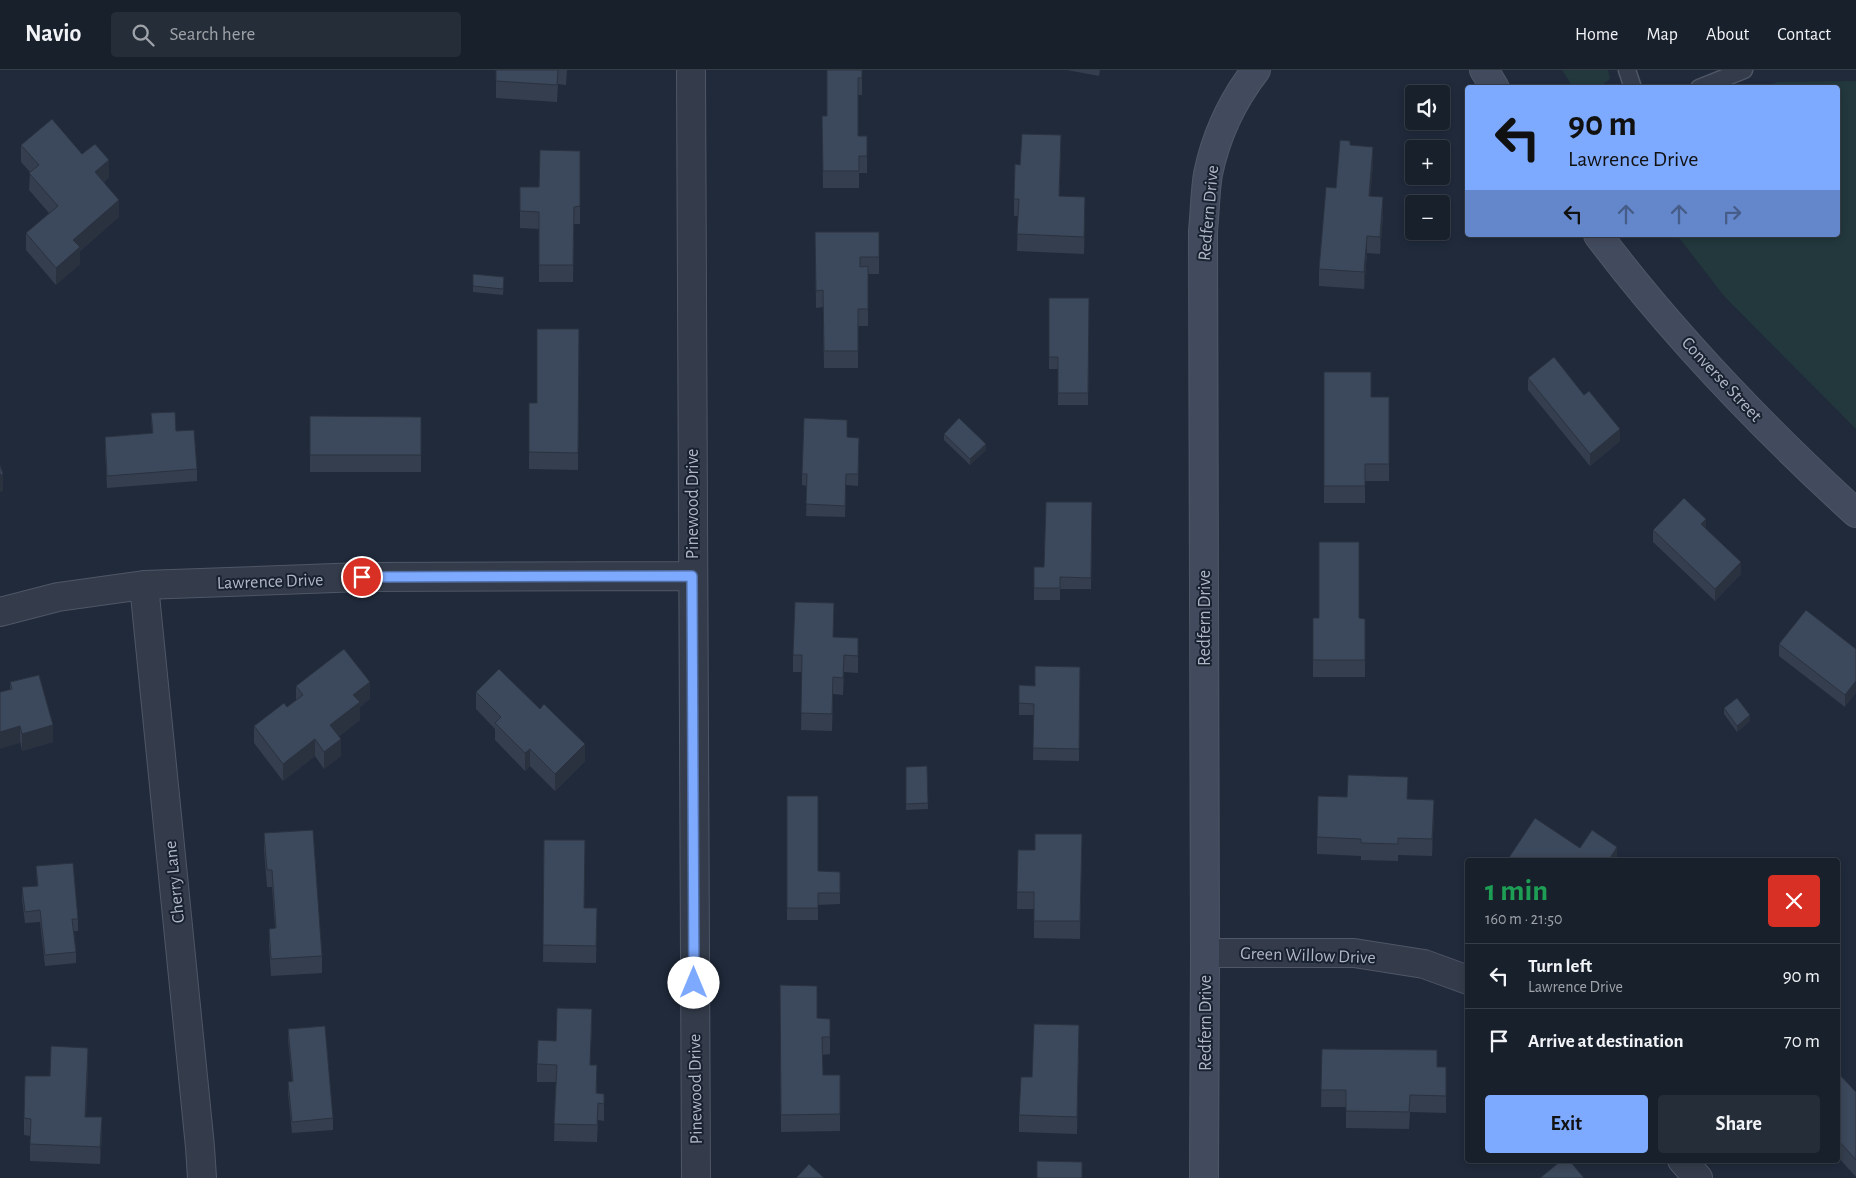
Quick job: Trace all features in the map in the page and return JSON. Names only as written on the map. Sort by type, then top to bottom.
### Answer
[{"type":"street","name":"Pinewood Drive","points":[[691,70],[696,1178]]},
{"type":"street","name":"Redfern Drive","points":[[1204,1178],[1203,231],[1208,174],[1221,128],[1243,87],[1256,70]]},
{"type":"street","points":[[1484,70],[1493,85]]},
{"type":"street","name":"Converse Street","points":[[1600,237],[1653,303],[1728,387],[1817,478],[1856,513]]},
{"type":"street","name":"Lawrence Drive","points":[[0,612],[58,597],[144,585],[362,577],[692,576]]},
{"type":"street","name":"Cherry Lane","points":[[144,585],[202,1178]]},
{"type":"street","name":"Green Willow Drive","points":[[1205,953],[1354,953],[1424,964],[1465,979]]},
{"type":"street","points":[[1685,1163],[1698,1178]]},
{"type":"lane","points":[[1627,70],[1632,85]]},
{"type":"lane","points":[[1706,85],[1744,70]]},
{"type":"green space","points":[[1562,70],[1608,70],[1610,79],[1602,85],[1572,85]]},
{"type":"green space","points":[[1856,81],[1856,429],[1724,296],[1679,237],[1840,237],[1840,85],[1767,85],[1778,82]]},
{"type":"building","points":[[496,70],[558,70],[557,85],[496,81]]},
{"type":"building","points":[[827,70],[862,70],[862,78],[858,78],[858,136],[867,136],[867,156],[859,156],[859,171],[823,171],[822,116],[827,116]]},
{"type":"building","points":[[52,119],[82,154],[95,144],[109,160],[95,172],[119,200],[73,240],[80,247],[56,268],[26,233],[58,206],[29,173],[39,165],[21,145]]},
{"type":"building","points":[[1022,134],[1061,135],[1059,196],[1085,197],[1084,237],[1017,234],[1019,199],[1014,199],[1015,164],[1020,165]]},
{"type":"building","points":[[1340,140],[1350,141],[1350,145],[1373,147],[1369,196],[1383,197],[1380,237],[1367,236],[1364,272],[1319,269],[1326,187],[1336,188]]},
{"type":"building","points":[[540,150],[580,151],[580,206],[574,207],[573,265],[539,265],[539,212],[520,211],[520,187],[539,187]]},
{"type":"building","points":[[815,232],[879,232],[879,257],[860,257],[860,267],[868,266],[868,309],[858,309],[858,351],[824,351],[823,290],[816,291]]},
{"type":"building","points":[[473,274],[504,277],[503,289],[473,286]]},
{"type":"building","points":[[1049,298],[1089,298],[1088,393],[1058,393],[1058,357],[1049,357]]},
{"type":"building","points":[[537,329],[579,329],[578,453],[529,452],[529,403],[537,403]]},
{"type":"building","points":[[1554,357],[1584,395],[1589,391],[1620,429],[1590,454],[1528,378]]},
{"type":"building","points":[[1324,372],[1371,372],[1371,397],[1389,397],[1389,464],[1365,464],[1365,486],[1324,486]]},
{"type":"building","points":[[175,412],[176,431],[194,430],[197,469],[107,476],[105,437],[153,433],[151,413]]},
{"type":"building","points":[[310,416],[421,417],[421,455],[310,455]]},
{"type":"building","points":[[804,418],[847,420],[847,437],[859,438],[858,474],[846,474],[845,506],[806,504],[807,474],[802,474]]},
{"type":"building","points":[[959,418],[986,444],[970,459],[944,434]]},
{"type":"building","points":[[1684,498],[1706,519],[1701,524],[1741,562],[1715,589],[1653,530]]},
{"type":"building","points":[[1046,502],[1092,502],[1091,578],[1060,577],[1060,588],[1034,588],[1034,567],[1044,567]]},
{"type":"building","points":[[1319,542],[1359,542],[1359,618],[1365,619],[1365,660],[1313,660],[1313,618],[1319,618]]},
{"type":"building","points":[[795,602],[834,603],[833,637],[858,638],[858,656],[844,655],[843,678],[833,677],[832,714],[801,713],[802,655],[793,655]]},
{"type":"building","points":[[1806,610],[1856,649],[1856,681],[1845,695],[1779,644]]},
{"type":"building","points":[[344,649],[370,682],[353,695],[360,702],[330,725],[341,739],[324,752],[315,739],[283,764],[254,726],[284,703],[287,707],[303,695],[296,686]]},
{"type":"building","points":[[1035,666],[1080,667],[1079,749],[1033,748],[1034,704],[1019,703],[1019,685],[1035,686]]},
{"type":"building","points":[[499,669],[540,709],[544,704],[585,744],[555,774],[530,749],[525,753],[495,723],[501,717],[476,692]]},
{"type":"building","points":[[39,675],[53,725],[22,734],[20,726],[0,732],[0,692],[12,689],[10,682]]},
{"type":"building","points":[[1737,698],[1750,715],[1737,726],[1724,708]]},
{"type":"building","points":[[927,766],[928,803],[906,804],[906,767]]},
{"type":"building","points":[[1348,775],[1408,777],[1407,799],[1434,800],[1432,839],[1398,838],[1398,844],[1361,843],[1361,839],[1317,837],[1318,796],[1347,797]]},
{"type":"building","points":[[787,796],[818,796],[818,871],[840,872],[840,893],[818,893],[818,908],[787,908]]},
{"type":"building","points":[[1535,818],[1580,848],[1592,830],[1617,847],[1610,858],[1509,858]]},
{"type":"building","points":[[313,830],[322,956],[271,959],[269,929],[276,928],[272,870],[267,870],[264,833]]},
{"type":"building","points":[[1035,834],[1082,834],[1080,921],[1034,921],[1034,892],[1017,892],[1018,850],[1035,850]]},
{"type":"building","points":[[544,840],[585,840],[584,908],[597,908],[596,946],[543,945]]},
{"type":"building","points":[[73,863],[78,919],[72,919],[76,952],[45,955],[40,910],[25,912],[22,887],[38,886],[36,866]]},
{"type":"building","points":[[780,985],[817,986],[817,1018],[830,1019],[830,1037],[822,1037],[823,1075],[840,1075],[840,1114],[781,1115]]},
{"type":"building","points":[[557,1008],[592,1009],[590,1065],[597,1065],[596,1093],[604,1094],[604,1104],[598,1103],[597,1125],[554,1124],[557,1065],[537,1064],[538,1040],[556,1041]]},
{"type":"building","points":[[1034,1024],[1079,1025],[1077,1117],[1019,1115],[1021,1077],[1032,1077]]},
{"type":"building","points":[[325,1026],[333,1118],[292,1122],[288,1082],[293,1081],[288,1029]]},
{"type":"building","points":[[51,1046],[88,1048],[85,1117],[102,1117],[100,1147],[30,1144],[31,1119],[24,1118],[25,1076],[50,1076]]},
{"type":"building","points":[[1322,1049],[1437,1050],[1437,1067],[1446,1067],[1446,1096],[1410,1095],[1409,1112],[1346,1111],[1346,1090],[1321,1090]]},
{"type":"building","points":[[1840,1075],[1856,1092],[1856,1160],[1840,1142]]},
{"type":"building","points":[[1037,1161],[1082,1162],[1082,1178],[1037,1178]]},
{"type":"building","points":[[1558,1163],[1572,1163],[1584,1178],[1540,1178]]},
{"type":"building","points":[[809,1164],[824,1178],[796,1178]]},
{"type":"route","points":[[362,577],[692,576],[694,983]]}]
